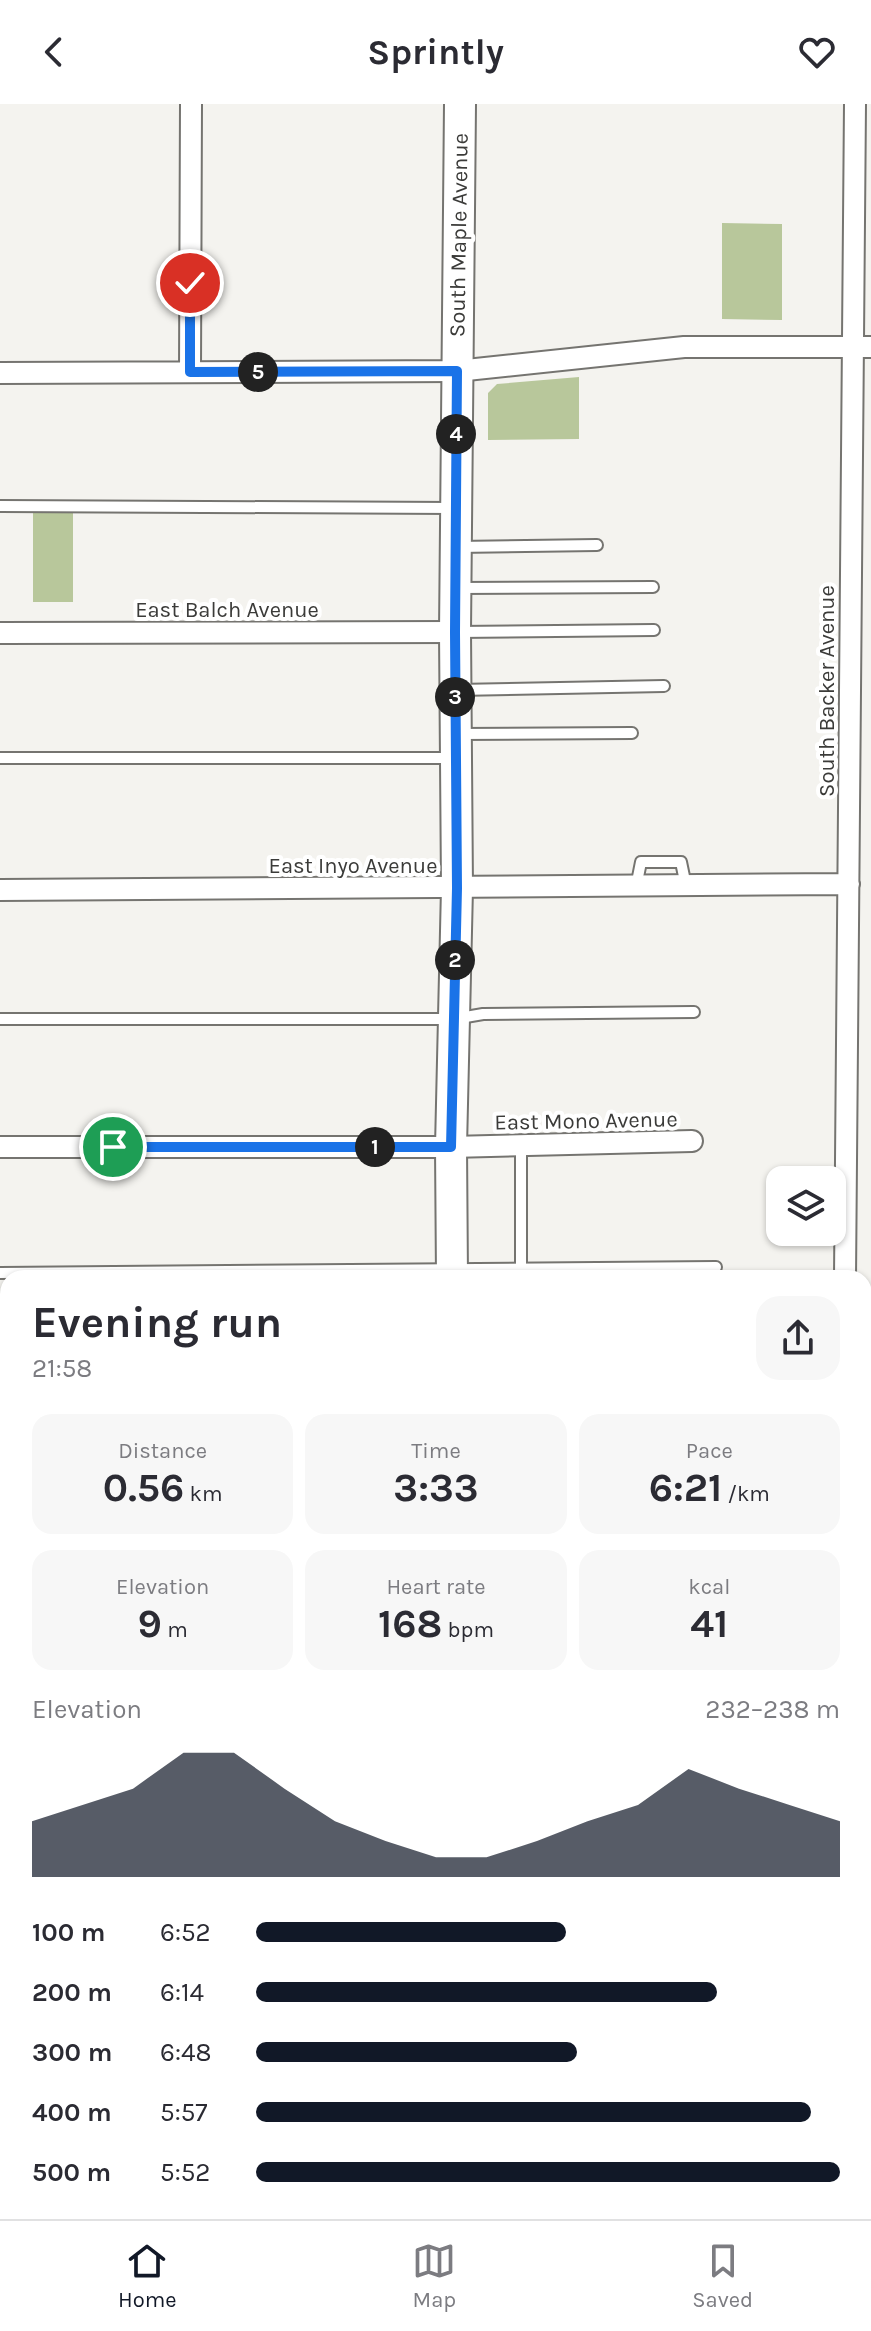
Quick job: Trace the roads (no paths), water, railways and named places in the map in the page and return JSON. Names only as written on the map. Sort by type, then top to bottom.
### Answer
[{"type":"main road","name":"South Maple Avenue","points":[[452,1270],[460,104]]},
{"type":"street","points":[[190,372],[191,104]]},
{"type":"street","name":"South Backer Avenue","points":[[845,1270],[849,884],[862,347],[855,104]]},
{"type":"street","points":[[0,373],[457,371],[684,347],[862,347]]},
{"type":"street","name":"East Balch Avenue","points":[[0,633],[455,632]]},
{"type":"street","name":"East Inyo Avenue","points":[[0,890],[849,884]]},
{"type":"street","name":"East Mono Avenue","points":[[0,1147],[451,1147],[692,1141]]},
{"type":"lane","points":[[0,506],[456,508]]},
{"type":"lane","points":[[455,547],[597,545]]},
{"type":"lane","points":[[455,588],[653,587]]},
{"type":"lane","points":[[455,632],[654,630]]},
{"type":"lane","points":[[455,690],[664,686]]},
{"type":"lane","points":[[0,758],[456,746],[632,733]]},
{"type":"lane","points":[[0,1019],[454,1019],[483,1014],[694,1012]]},
{"type":"lane","points":[[521,1145],[521,1267]]},
{"type":"lane","points":[[486,1270],[521,1267],[716,1267]]}]
